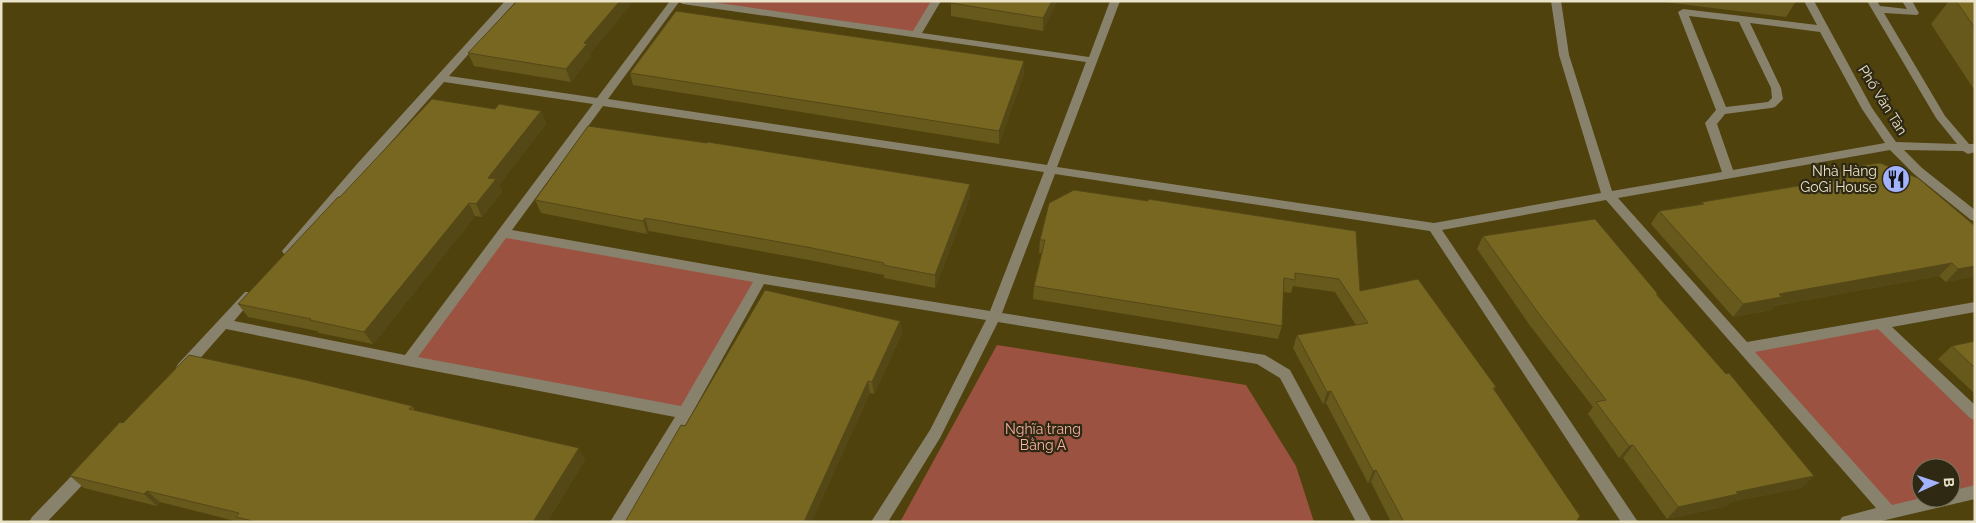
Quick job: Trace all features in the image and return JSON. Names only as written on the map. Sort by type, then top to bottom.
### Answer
[{"type":"street","points":[[277,264],[361,167],[511,1]]},
{"type":"street","points":[[408,361],[675,1]]},
{"type":"street","points":[[683,1],[1091,60]]},
{"type":"street","points":[[916,35],[936,1]]},
{"type":"street","points":[[879,522],[935,434],[994,317],[1115,1]]},
{"type":"street","points":[[1556,1],[1564,55],[1607,194],[1889,512]]},
{"type":"street","name":"Phố Văn Tân","points":[[1809,1],[1867,109],[1893,146],[1918,171],[1975,217]]},
{"type":"street","points":[[1874,5],[1914,13],[1907,1]]},
{"type":"street","points":[[1874,5],[1941,118],[1970,148],[1975,157]]},
{"type":"street","points":[[1722,111],[1683,12],[1823,29]]},
{"type":"street","points":[[1728,173],[1711,123],[1722,111],[1771,105],[1778,99],[1776,88],[1743,19]]},
{"type":"street","points":[[442,78],[1434,227],[1607,194],[1893,146],[1970,148]]},
{"type":"street","points":[[1434,227],[1630,522]]},
{"type":"street","points":[[503,233],[761,279],[1260,359],[1285,374],[1364,522]]},
{"type":"street","points":[[618,522],[685,413],[761,279]]},
{"type":"street","points":[[172,380],[258,286]]},
{"type":"street","points":[[1744,348],[1975,307]]},
{"type":"street","points":[[225,324],[408,361],[685,413]]},
{"type":"street","points":[[1881,324],[1975,414]]},
{"type":"street","points":[[38,522],[98,458]]},
{"type":"street","points":[[1961,495],[1975,492]]},
{"type":"street","points":[[1847,522],[1911,507]]},
{"type":"green space","points":[[683,1],[936,1],[916,35]]},
{"type":"green space","points":[[503,233],[761,279],[685,413],[408,361]]},
{"type":"green space","points":[[1881,324],[1975,414],[1975,492],[1961,496],[1961,458],[1911,458],[1911,502],[1889,512],[1745,348]]},
{"type":"green space","name":"Nghĩa trang Bằng A","points":[[997,345],[1246,385],[1296,466],[1314,522],[900,522]]},
{"type":"building","points":[[517,1],[620,1],[584,43],[587,44],[566,69],[468,53]]},
{"type":"building","points":[[952,1],[1052,1],[1043,18],[951,3]]},
{"type":"building","points":[[1956,1],[1975,1],[1975,28]]},
{"type":"building","points":[[676,11],[1024,61],[999,131],[630,73]]},
{"type":"building","points":[[432,99],[495,109],[499,104],[541,111],[488,178],[496,179],[476,204],[469,203],[364,332],[238,304],[338,197]]},
{"type":"building","points":[[588,126],[708,142],[970,184],[935,275],[807,247],[645,218],[643,221],[535,200]]},
{"type":"building","points":[[1880,163],[1918,178],[1975,226],[1975,266],[1958,269],[1952,263],[1779,294],[1782,297],[1743,304],[1659,211],[1852,177],[1843,168]]},
{"type":"building","points":[[1074,190],[1148,201],[1148,199],[1356,231],[1360,291],[1418,279],[1496,387],[1493,388],[1580,516],[1576,522],[1404,522],[1376,470],[1373,471],[1331,391],[1327,392],[1297,335],[1368,323],[1339,279],[1295,273],[1295,280],[1284,278],[1282,326],[1034,286],[1045,240],[1040,240],[1049,203]]},
{"type":"building","points":[[1595,219],[1658,294],[1656,294],[1726,374],[1729,373],[1814,476],[1736,492],[1738,494],[1678,507],[1633,445],[1629,446],[1596,402],[1606,400],[1539,314],[1483,236]]},
{"type":"building","points":[[765,290],[900,321],[872,382],[868,381],[804,522],[625,522],[681,425],[685,426]]},
{"type":"building","points":[[1975,341],[1975,368],[1952,346]]},
{"type":"building","points":[[189,355],[306,380],[412,406],[409,409],[579,448],[533,522],[257,522],[236,517],[239,513],[147,491],[144,494],[70,476],[120,422],[123,423]]},
{"type":"place","name":"Nhà Hàng GoGi House","points":[[1896,179]]}]
